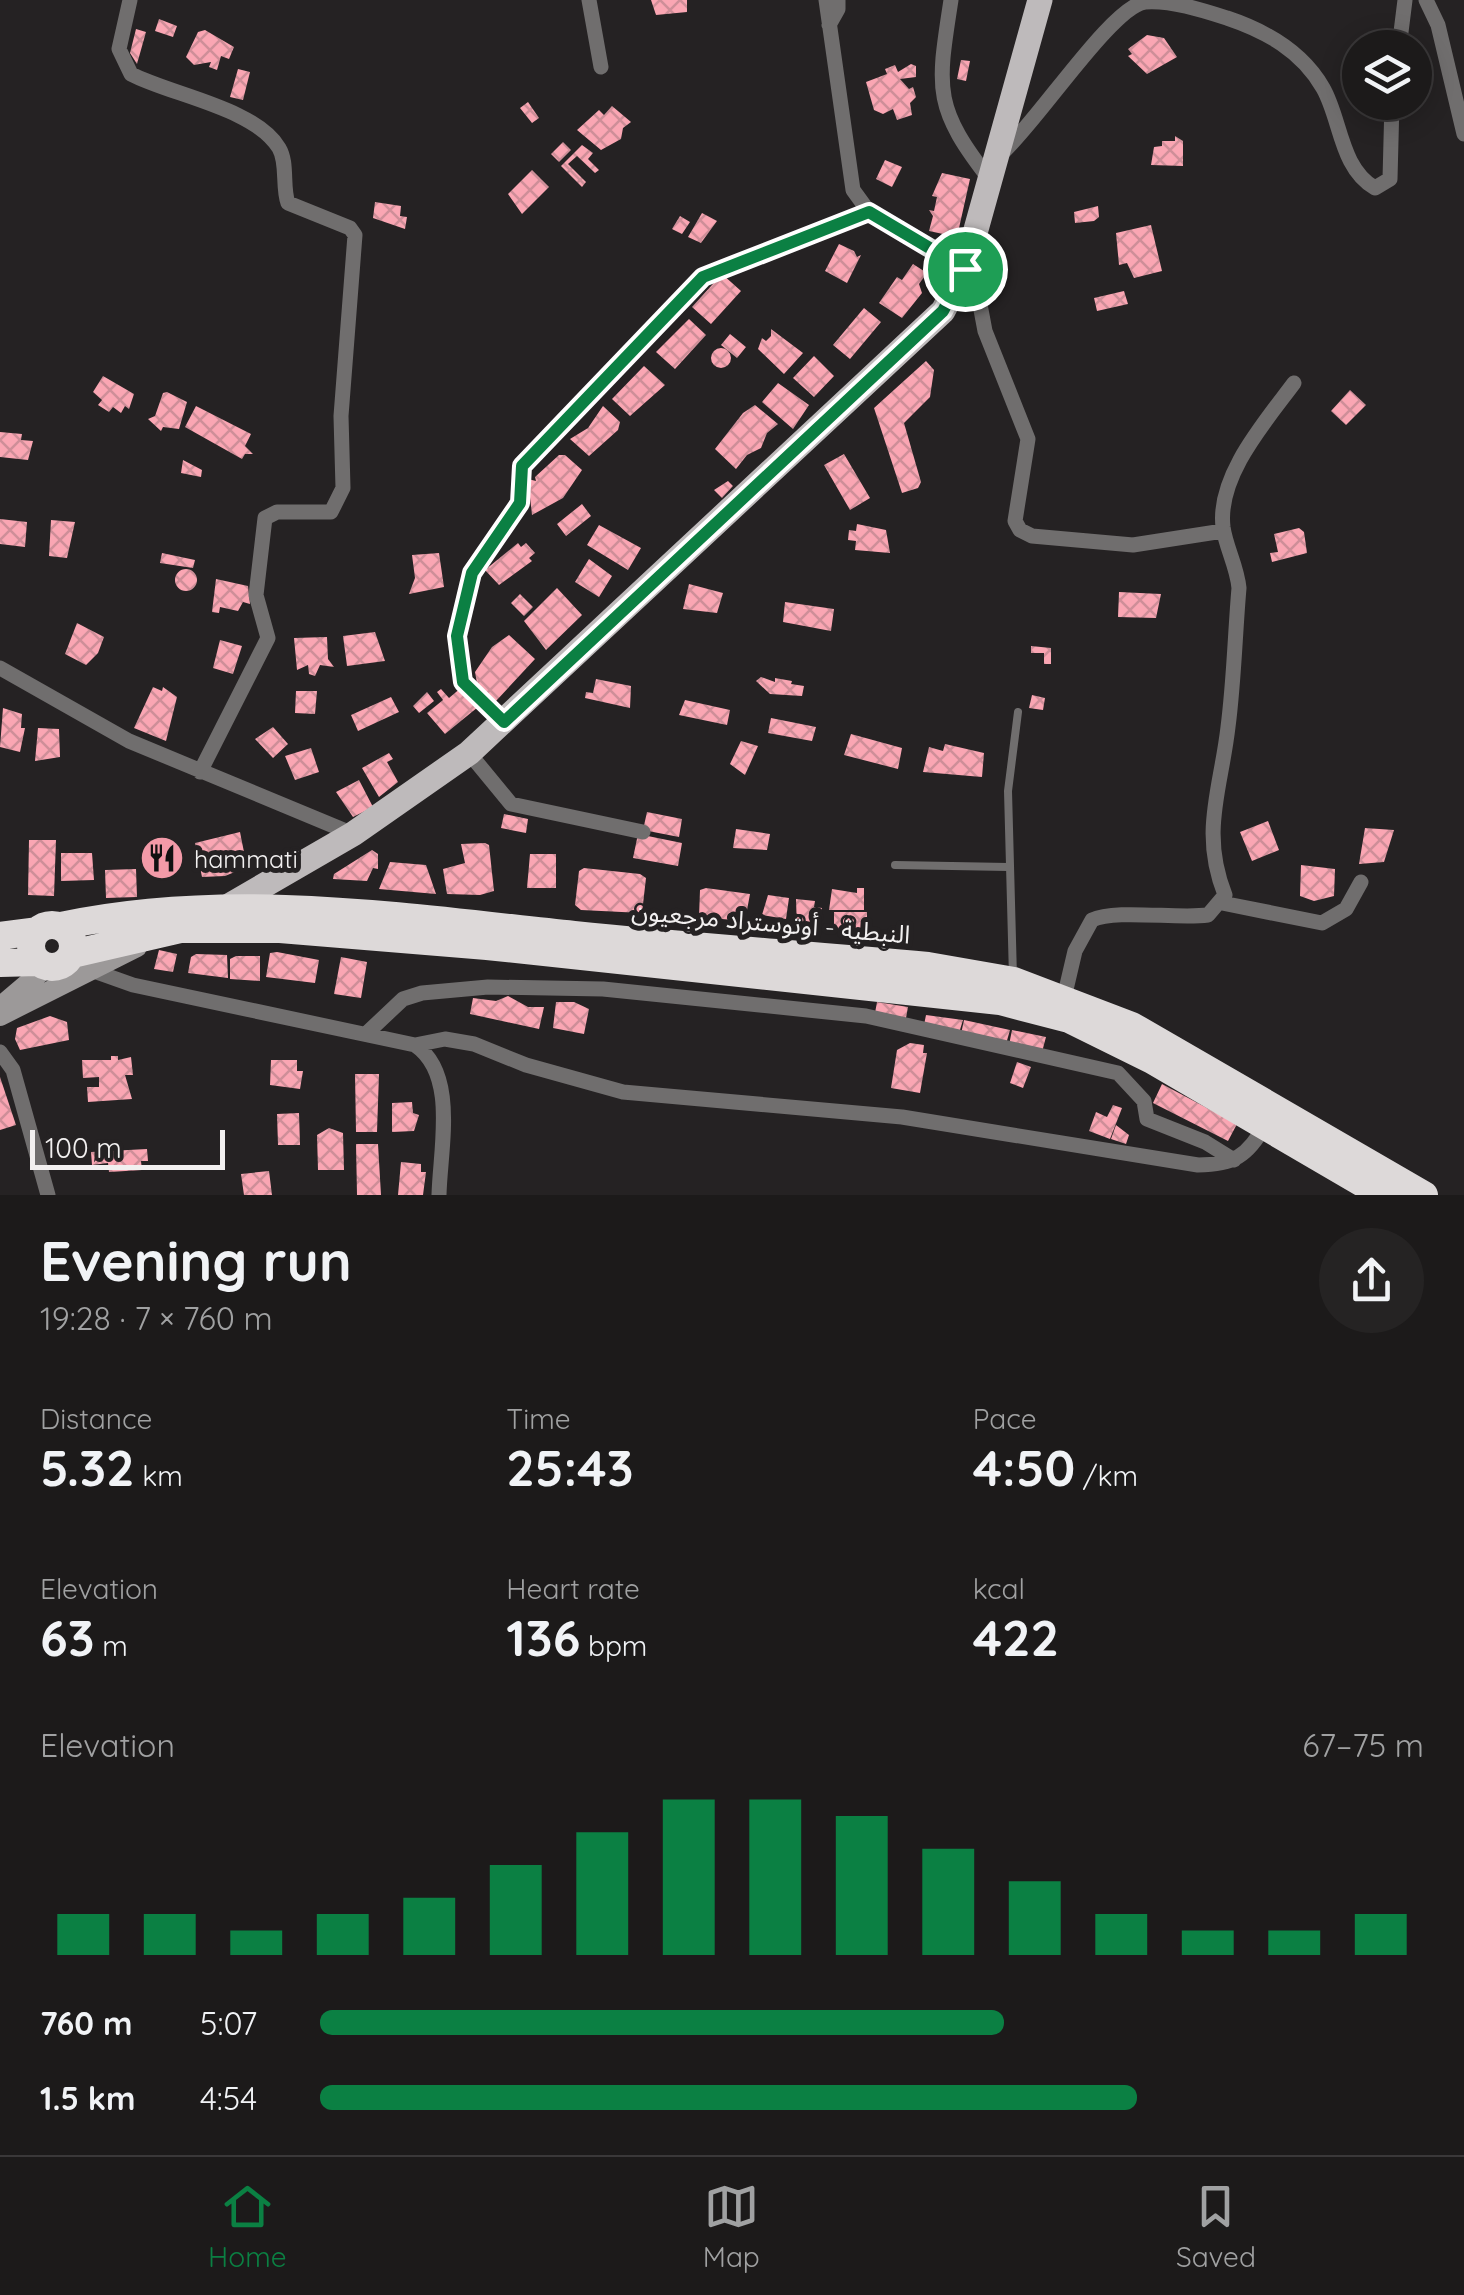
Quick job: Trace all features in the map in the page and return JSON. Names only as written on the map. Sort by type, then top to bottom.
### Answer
[{"type":"highway","name":"النبطية - أوتوستراد مرجعيون","points":[[0,936],[128,912],[230,906],[416,918],[895,963],[1014,981],[1132,1026],[1383,1195]]},
{"type":"highway","points":[[49,929],[71,935],[63,963],[32,943],[49,929]]},
{"type":"highway","name":"النبطية - أوتوستراد مرجعيون","points":[[0,963],[63,963],[169,933],[280,929],[1000,1001],[1069,1019],[1424,1195]]},
{"type":"main road","points":[[169,933],[230,906],[352,834],[470,753],[917,339],[943,311],[965,269],[1040,0]]},
{"type":"main road","points":[[0,1008],[63,963]]},
{"type":"main road","points":[[0,1016],[63,963]]},
{"type":"street","points":[[130,0],[119,50],[131,74],[238,117],[264,134],[279,148],[291,207],[350,228],[355,235],[340,416],[341,498],[336,508],[323,514],[277,512],[264,518],[256,595],[268,638],[200,772]]},
{"type":"street","points":[[588,0],[601,67]]},
{"type":"street","points":[[826,0],[853,190],[869,212],[965,269],[1028,440],[1015,522],[1020,530],[1032,536],[1133,544],[1223,531]]},
{"type":"street","points":[[829,25],[838,9],[838,0]]},
{"type":"street","points":[[951,0],[941,69],[942,103],[951,127],[995,169],[1114,18],[1146,2],[1217,15],[1260,30],[1284,46],[1324,90],[1339,138],[1364,180],[1375,188],[1390,179],[1392,120]]},
{"type":"street","points":[[1401,30],[1405,0]]},
{"type":"street","points":[[1426,0],[1438,25],[1464,134]]},
{"type":"street","points":[[504,722],[463,682],[457,636],[472,573],[520,503],[522,466],[703,277],[869,212]]},
{"type":"street","points":[[1064,998],[1075,951],[1092,920],[1117,913],[1161,919],[1208,916],[1225,895],[1218,876],[1212,812],[1229,722],[1239,588],[1238,567],[1223,531],[1222,502],[1244,457],[1294,383]]},
{"type":"street","points":[[0,668],[92,722],[200,772],[352,834]]},
{"type":"street","points":[[470,753],[511,804],[643,832]]},
{"type":"street","points":[[1222,903],[1322,923],[1346,909],[1361,882]]},
{"type":"street","points":[[603,990],[606,959]]},
{"type":"street","points":[[63,963],[134,985],[415,1045],[429,1055],[441,1078],[439,1195]]},
{"type":"street","points":[[368,1032],[402,999],[488,986],[603,990],[866,1016],[1118,1073],[1144,1100],[1147,1119],[1205,1142],[1234,1160]]},
{"type":"street","points":[[415,1045],[445,1039],[474,1044],[526,1066],[622,1092],[885,1115],[1184,1164],[1222,1165],[1234,1160],[1254,1146],[1272,1117]]},
{"type":"street","points":[[0,1052],[13,1070],[48,1195]]},
{"type":"lane","points":[[1014,981],[1008,791],[1018,712]]},
{"type":"lane","points":[[895,866],[1008,867]]},
{"type":"building","points":[[651,0],[687,0],[687,12],[656,15]]},
{"type":"building","points":[[159,19],[177,26],[173,37],[155,31]]},
{"type":"building","points":[[136,29],[146,32],[137,64],[130,53]]},
{"type":"building","points":[[205,30],[234,47],[229,59],[221,56],[217,70],[209,67],[211,62],[194,65],[186,57],[198,32]]},
{"type":"building","points":[[1147,35],[1164,38],[1177,57],[1147,74],[1128,56],[1132,54],[1128,49]]},
{"type":"building","points":[[961,60],[970,61],[966,81],[957,79]]},
{"type":"building","points":[[911,64],[916,66],[916,77],[900,79],[909,89],[913,87],[916,97],[910,103],[912,115],[897,120],[893,109],[883,114],[874,110],[866,82],[887,74],[885,69],[895,65],[898,72]]},
{"type":"building","points":[[238,69],[250,72],[243,100],[230,97]]},
{"type":"building","points":[[528,102],[539,118],[532,123],[520,108]]},
{"type":"building","points":[[612,106],[631,122],[623,128],[621,139],[601,150],[577,130],[599,110],[604,115]]},
{"type":"building","points":[[1175,136],[1183,141],[1183,166],[1151,165],[1154,147],[1162,146],[1162,141],[1175,141]]},
{"type":"building","points":[[563,142],[571,150],[559,162],[551,154]]},
{"type":"building","points":[[582,145],[593,153],[588,159],[599,170],[595,173],[577,156],[568,164],[586,182],[582,187],[561,166]]},
{"type":"building","points":[[885,160],[902,167],[892,187],[876,179]]},
{"type":"building","points":[[532,170],[549,187],[522,214],[508,194]]},
{"type":"building","points":[[942,173],[970,179],[957,237],[929,231],[933,216],[929,210],[934,211],[937,197],[932,196]]},
{"type":"building","points":[[375,202],[401,206],[400,216],[407,217],[405,229],[373,218]]},
{"type":"building","points":[[1098,206],[1099,217],[1094,221],[1075,223],[1074,212]]},
{"type":"building","points":[[702,213],[717,221],[701,243],[688,237]]},
{"type":"building","points":[[680,216],[690,222],[682,234],[672,229]]},
{"type":"building","points":[[1151,225],[1162,271],[1134,278],[1127,263],[1119,265],[1116,233]]},
{"type":"building","points":[[839,244],[854,251],[857,257],[861,255],[847,283],[825,271]]},
{"type":"building","points":[[913,264],[927,273],[919,284],[922,293],[902,318],[879,303],[897,277],[902,280]]},
{"type":"building","points":[[722,274],[741,291],[711,324],[692,307]]},
{"type":"building","points":[[1124,291],[1128,304],[1097,311],[1094,298]]},
{"type":"building","points":[[864,308],[881,322],[850,359],[833,345]]},
{"type":"building","points":[[689,319],[706,335],[675,369],[656,352]]},
{"type":"building","points":[[771,329],[803,353],[784,374],[758,349],[762,338],[766,341],[771,336]]},
{"type":"building","points":[[730,334],[746,347],[737,358],[721,345]]},
{"type":"building","points":[[717,348],[725,348],[731,358],[725,368],[717,368],[711,362],[711,354]]},
{"type":"building","points":[[814,356],[834,376],[814,397],[793,378]]},
{"type":"building","points":[[926,361],[934,370],[930,397],[904,423],[921,482],[918,488],[902,493],[874,408]]},
{"type":"building","points":[[644,366],[665,385],[630,416],[612,399]]},
{"type":"building","points":[[103,376],[134,394],[129,409],[125,406],[121,413],[113,407],[109,412],[98,405],[102,400],[93,392]]},
{"type":"building","points":[[778,383],[809,405],[793,429],[762,402]]},
{"type":"building","points":[[1350,390],[1366,405],[1346,425],[1331,411]]},
{"type":"building","points":[[163,393],[187,402],[179,429],[163,427],[161,431],[148,419],[155,416]]},
{"type":"building","points":[[755,405],[778,424],[767,433],[761,448],[747,455],[736,469],[715,449],[743,413]]},
{"type":"building","points":[[196,406],[251,434],[245,446],[253,454],[245,454],[242,459],[185,427]]},
{"type":"building","points":[[603,406],[620,422],[618,430],[589,456],[570,439],[588,428]]},
{"type":"building","points":[[0,432],[22,434],[21,440],[33,441],[28,460],[0,457]]},
{"type":"building","points":[[844,454],[870,498],[850,510],[824,465]]},
{"type":"building","points":[[559,455],[565,455],[582,470],[563,498],[532,515],[528,479],[536,481],[535,477]]},
{"type":"building","points":[[183,460],[202,470],[201,477],[181,473]]},
{"type":"building","points":[[728,481],[733,486],[722,498],[714,490]]},
{"type":"building","points":[[582,504],[591,516],[566,536],[557,524]]},
{"type":"building","points":[[0,519],[27,522],[25,547],[0,544]]},
{"type":"building","points":[[51,520],[75,522],[67,558],[49,556]]},
{"type":"building","points":[[857,524],[886,530],[890,553],[855,550],[856,541],[848,540],[849,530],[856,531]]},
{"type":"building","points":[[599,525],[641,548],[628,570],[587,545]]},
{"type":"building","points":[[1299,528],[1304,532],[1307,553],[1272,562],[1270,553],[1278,552],[1274,534]]},
{"type":"building","points":[[518,543],[521,547],[526,543],[535,553],[529,558],[532,561],[499,585],[485,570]]},
{"type":"building","points":[[162,553],[195,560],[193,568],[160,563]]},
{"type":"building","points":[[439,553],[444,587],[409,594],[415,578],[412,555]]},
{"type":"building","points":[[589,559],[612,576],[599,597],[575,582]]},
{"type":"building","points":[[186,569],[194,572],[194,588],[186,591],[178,588],[175,580],[178,572]]},
{"type":"building","points":[[216,579],[248,586],[250,604],[243,602],[238,611],[220,607],[219,613],[212,612]]},
{"type":"building","points":[[689,584],[723,593],[717,613],[683,609]]},
{"type":"building","points":[[557,588],[582,615],[546,650],[524,621]]},
{"type":"building","points":[[1119,592],[1161,594],[1156,618],[1118,617]]},
{"type":"building","points":[[520,594],[533,607],[524,616],[511,603]]},
{"type":"building","points":[[785,602],[834,609],[831,631],[783,622]]},
{"type":"building","points":[[77,623],[104,637],[98,653],[86,665],[65,654]]},
{"type":"building","points":[[375,632],[385,661],[347,666],[343,636]]},
{"type":"building","points":[[509,635],[535,659],[496,701],[477,683],[475,672],[492,647]]},
{"type":"building","points":[[327,637],[328,659],[334,667],[320,665],[315,676],[309,674],[308,665],[297,670],[294,638]]},
{"type":"building","points":[[220,640],[242,646],[233,674],[213,668]]},
{"type":"building","points":[[1031,646],[1051,648],[1051,664],[1044,664],[1044,653],[1031,653]]},
{"type":"building","points":[[761,677],[804,686],[802,696],[770,694],[756,681]]},
{"type":"building","points":[[596,679],[631,686],[630,708],[585,698],[586,692],[593,693]]},
{"type":"building","points":[[153,687],[162,691],[163,687],[177,697],[166,741],[134,728]]},
{"type":"building","points":[[462,687],[478,707],[445,734],[427,713],[443,700],[437,692],[441,689],[449,698]]},
{"type":"building","points":[[296,691],[317,691],[315,714],[295,713]]},
{"type":"building","points":[[427,692],[434,701],[419,713],[413,706]]},
{"type":"building","points":[[1032,695],[1045,698],[1043,710],[1029,708]]},
{"type":"building","points":[[391,697],[399,712],[358,731],[351,715]]},
{"type":"building","points":[[685,700],[730,710],[727,725],[679,715]]},
{"type":"building","points":[[3,708],[22,714],[21,728],[25,728],[20,752],[0,747]]},
{"type":"building","points":[[771,718],[816,727],[812,741],[768,733]]},
{"type":"building","points":[[273,727],[288,744],[273,758],[255,739]]},
{"type":"building","points":[[38,728],[59,729],[60,757],[35,761]]},
{"type":"building","points":[[851,734],[902,748],[898,769],[844,755]]},
{"type":"building","points":[[741,741],[758,746],[745,775],[730,764]]},
{"type":"building","points":[[945,744],[984,753],[982,777],[923,772],[929,747],[943,751]]},
{"type":"building","points":[[311,748],[319,772],[295,780],[285,756]]},
{"type":"building","points":[[389,753],[393,759],[387,762],[398,782],[379,797],[362,768]]},
{"type":"building","points":[[359,780],[373,807],[353,817],[336,792]]},
{"type":"building","points":[[647,812],[682,819],[679,837],[643,830]]},
{"type":"building","points":[[504,814],[528,819],[526,833],[501,828]]},
{"type":"building","points":[[1268,821],[1279,850],[1252,861],[1240,832]]},
{"type":"building","points":[[1365,828],[1394,830],[1384,862],[1359,864]]},
{"type":"building","points":[[736,829],[770,834],[767,850],[733,848]]},
{"type":"building","points":[[240,832],[247,867],[225,876],[202,877],[195,843]]},
{"type":"building","points":[[638,834],[682,843],[678,866],[633,858]]},
{"type":"building","points":[[29,840],[56,840],[54,896],[28,895]]},
{"type":"building","points":[[461,844],[489,845],[494,891],[480,895],[447,894],[443,869],[465,863]]},
{"type":"building","points":[[372,850],[378,854],[378,869],[373,868],[367,881],[333,879],[334,874]]},
{"type":"building","points":[[61,853],[92,853],[94,880],[61,881]]},
{"type":"building","points":[[530,854],[556,854],[556,888],[527,888]]},
{"type":"building","points":[[390,862],[426,865],[436,894],[379,889]]},
{"type":"building","points":[[1301,865],[1335,869],[1334,896],[1314,901],[1300,896]]},
{"type":"building","points":[[584,868],[646,878],[642,913],[581,910],[575,905],[579,871]]},
{"type":"building","points":[[136,869],[137,897],[106,898],[105,870]]},
{"type":"building","points":[[857,888],[864,888],[864,910],[829,910],[832,889],[857,893]]},
{"type":"building","points":[[700,890],[750,894],[745,921],[699,917]]},
{"type":"building","points":[[768,895],[789,898],[786,919],[762,915]]},
{"type":"building","points":[[796,899],[815,901],[814,907],[822,908],[819,932],[797,930]]},
{"type":"building","points":[[834,912],[867,912],[867,931],[834,931]]},
{"type":"building","points":[[159,950],[177,954],[173,972],[154,969]]},
{"type":"building","points":[[270,953],[319,960],[315,983],[266,977]]},
{"type":"building","points":[[227,955],[228,978],[188,973],[191,957]]},
{"type":"building","points":[[260,956],[260,981],[230,979],[230,959]]},
{"type":"building","points":[[341,957],[367,962],[361,998],[334,994]]},
{"type":"building","points":[[508,996],[528,1007],[544,1007],[539,1029],[470,1014],[473,998],[496,1001]]},
{"type":"building","points":[[556,1002],[574,1002],[589,1009],[584,1034],[553,1028]]},
{"type":"building","points":[[877,1002],[908,1007],[906,1018],[875,1013]]},
{"type":"building","points":[[926,1015],[963,1020],[959,1033],[924,1025]]},
{"type":"building","points":[[50,1016],[67,1022],[69,1040],[20,1050],[15,1039],[17,1028]]},
{"type":"building","points":[[964,1020],[1010,1030],[1006,1044],[961,1034]]},
{"type":"building","points":[[1012,1030],[1046,1037],[1042,1052],[1009,1045]]},
{"type":"building","points":[[910,1043],[924,1045],[923,1053],[927,1053],[920,1093],[891,1088],[897,1050]]},
{"type":"building","points":[[111,1056],[118,1056],[118,1060],[131,1057],[133,1075],[125,1075],[132,1099],[88,1102],[87,1087],[99,1087],[99,1077],[83,1078],[82,1060],[111,1060]]},
{"type":"building","points":[[271,1060],[297,1060],[297,1071],[303,1071],[300,1089],[270,1085]]},
{"type":"building","points":[[1017,1062],[1031,1067],[1023,1088],[1010,1083]]},
{"type":"building","points":[[355,1074],[379,1074],[377,1132],[356,1132]]},
{"type":"building","points":[[0,1077],[16,1125],[0,1130]]},
{"type":"building","points":[[1162,1084],[1237,1124],[1228,1141],[1153,1103]]},
{"type":"building","points":[[412,1102],[413,1113],[419,1115],[414,1131],[392,1132],[392,1103]]},
{"type":"building","points":[[1113,1105],[1122,1108],[1110,1139],[1089,1131],[1096,1112],[1107,1117]]},
{"type":"building","points":[[299,1113],[300,1145],[278,1145],[277,1114]]},
{"type":"building","points":[[1116,1125],[1129,1135],[1126,1144],[1111,1139]]},
{"type":"building","points":[[329,1128],[343,1133],[344,1170],[318,1170],[317,1135]]},
{"type":"building","points":[[356,1144],[378,1144],[381,1195],[357,1195]]},
{"type":"building","points":[[147,1149],[148,1161],[141,1161],[142,1170],[109,1172],[108,1163],[92,1165],[91,1152]]},
{"type":"building","points":[[401,1162],[421,1164],[421,1172],[426,1172],[423,1195],[398,1195]]},
{"type":"building","points":[[269,1171],[272,1195],[244,1195],[241,1174]]},
{"type":"place","name":"hammati","points":[[162,858]]},
{"type":"route","points":[[869,212],[965,269],[943,311],[917,339],[864,384],[504,722],[463,682],[458,670],[457,636],[461,610],[472,573],[510,523],[520,503],[522,466],[703,277],[869,212]]}]
